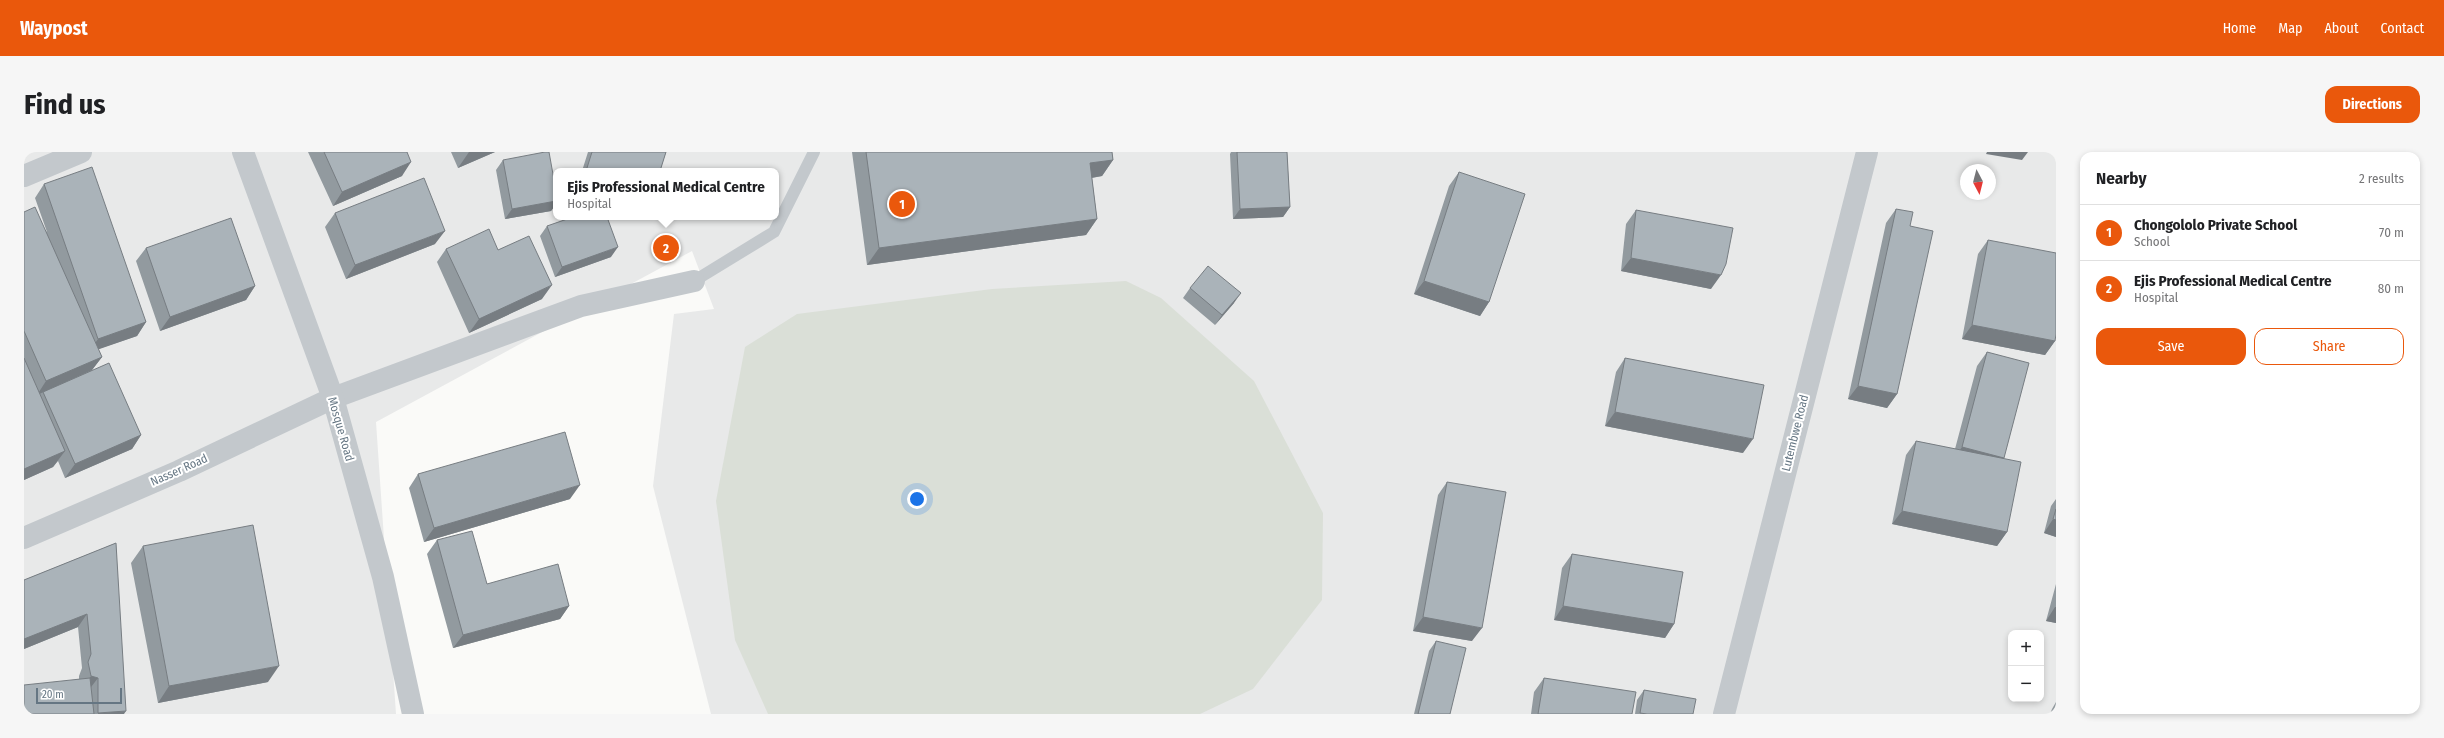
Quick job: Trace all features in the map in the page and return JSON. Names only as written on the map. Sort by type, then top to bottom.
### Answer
[{"type":"street","points":[[24,176],[81,152]]},
{"type":"street","name":"Mosque Road","points":[[243,152],[333,398],[383,577],[413,714]]},
{"type":"street","name":"Lutembwe Road","points":[[1724,714],[1867,152]]},
{"type":"street","name":"Nasser Road","points":[[24,538],[179,471],[333,398],[581,306],[694,281]]},
{"type":"lane","points":[[694,281],[774,232],[814,152]]},
{"type":"shaded area","points":[[24,152],[2056,152],[2056,714],[711,714],[653,486],[674,314],[714,309],[692,251],[376,422],[396,714],[24,714]]},
{"type":"shaded area","points":[[1126,281],[1161,298],[1254,381],[1323,513],[1322,600],[1253,689],[1200,714],[768,714],[735,640],[716,501],[745,347],[797,314],[992,289]]},
{"type":"building","points":[[324,152],[407,152],[411,162],[342,192]]},
{"type":"building","points":[[549,152],[553,174],[553,202],[512,209],[503,160]]},
{"type":"building","points":[[592,152],[666,152],[661,168],[587,168]]},
{"type":"building","points":[[866,152],[1112,152],[1113,160],[1090,163],[1097,219],[879,248]]},
{"type":"building","points":[[1237,152],[1287,152],[1290,207],[1240,209]]},
{"type":"building","points":[[92,167],[146,322],[98,339],[44,184]]},
{"type":"building","points":[[1459,172],[1525,194],[1489,302],[1424,281]]},
{"type":"building","points":[[424,178],[445,231],[355,265],[335,213]]},
{"type":"building","points":[[35,207],[102,357],[46,381],[24,331],[24,212]]},
{"type":"building","points":[[1896,209],[1913,212],[1910,226],[1933,231],[1897,394],[1858,386]]},
{"type":"building","points":[[1636,210],[1733,228],[1726,264],[1721,275],[1631,258]]},
{"type":"building","points":[[231,218],[255,286],[170,317],[146,248]]},
{"type":"building","points":[[564,220],[608,220],[618,247],[562,267],[547,226]]},
{"type":"building","points":[[489,229],[498,250],[529,236],[552,285],[479,319],[446,249]]},
{"type":"building","points":[[1988,240],[2056,253],[2055,341],[1972,325]]},
{"type":"building","points":[[1208,266],[1241,293],[1222,315],[1190,288]]},
{"type":"building","points":[[1987,352],[2029,363],[2004,458],[1962,447]]},
{"type":"building","points":[[24,358],[65,451],[24,469]]},
{"type":"building","points":[[1625,358],[1764,385],[1753,439],[1615,412]]},
{"type":"building","points":[[109,363],[141,435],[75,464],[43,392]]},
{"type":"building","points":[[565,432],[580,485],[434,528],[418,474]]},
{"type":"building","points":[[1916,441],[2021,462],[2007,532],[1902,511]]},
{"type":"building","points":[[1447,482],[1506,492],[1482,628],[1423,617]]},
{"type":"building","points":[[2056,509],[2056,520],[2053,519]]},
{"type":"building","points":[[253,525],[279,666],[169,686],[143,546]]},
{"type":"building","points":[[472,531],[487,584],[558,564],[569,606],[463,635],[437,540]]},
{"type":"building","points":[[116,543],[126,711],[98,713],[98,678],[91,676],[88,662],[91,654],[87,614],[24,639],[24,580]]},
{"type":"building","points":[[1572,554],[1683,572],[1674,624],[1563,606]]},
{"type":"building","points":[[1436,641],[1466,648],[1450,714],[1418,714]]},
{"type":"building","points":[[90,678],[94,714],[24,714],[24,685]]},
{"type":"building","points":[[1544,678],[1636,692],[1632,714],[1538,714]]},
{"type":"building","points":[[1644,690],[1696,699],[1693,714],[1640,713]]},
{"type":"place","name":"Chongololo Private School","points":[[902,204]]},
{"type":"place","name":"Ejis Professional Medical Centre","points":[[666,248]]}]
